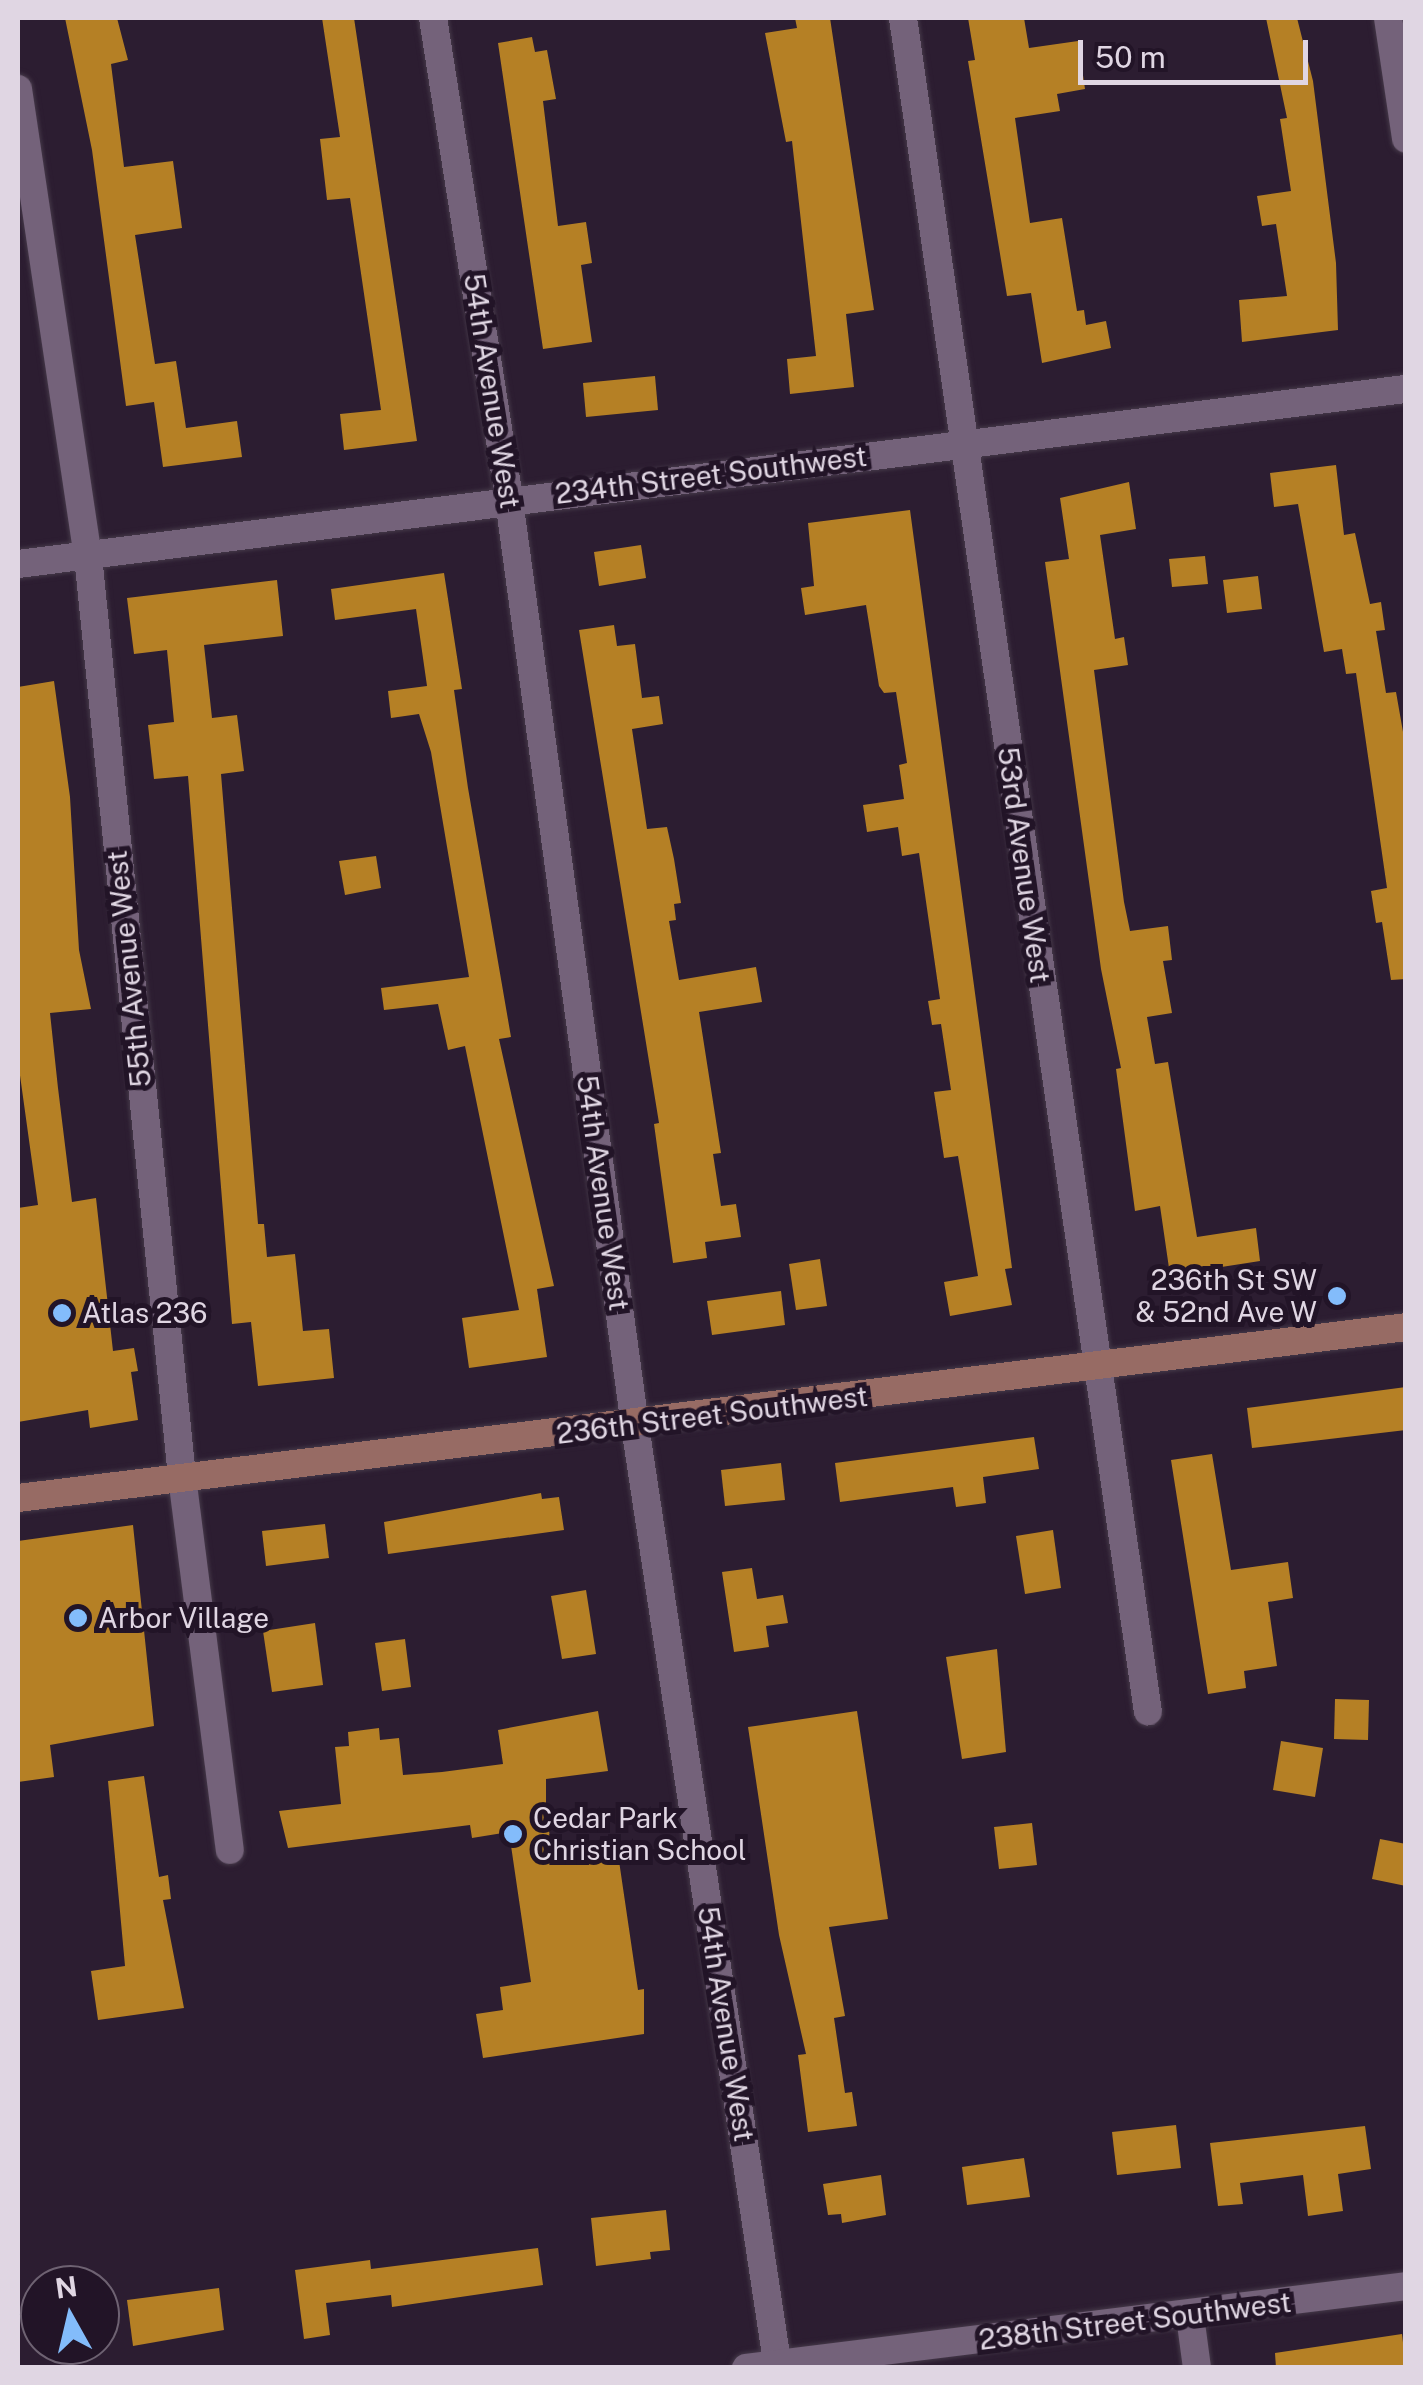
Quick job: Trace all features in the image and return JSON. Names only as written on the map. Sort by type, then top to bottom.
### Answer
[{"type":"main road","name":"236th Street Southwest","points":[[18,1498],[634,1426],[1406,1327]]},
{"type":"street","name":"54th Avenue West","points":[[433,18],[509,500],[634,1426],[778,2366]]},
{"type":"street","name":"53rd Avenue West","points":[[903,18],[1095,1366],[1148,1711]]},
{"type":"street","points":[[1388,18],[1406,139]]},
{"type":"street","name":"55th Avenue West","points":[[18,89],[88,556],[182,1477],[230,1850]]},
{"type":"street","name":"234th Street Southwest","points":[[18,564],[1406,388]]},
{"type":"street","name":"238th Street Southwest","points":[[746,2368],[1190,2316],[1406,2286]]},
{"type":"street","points":[[1190,2316],[1198,2368]]},
{"type":"building","points":[[65,18],[117,18],[128,60],[111,64],[124,167],[173,161],[182,228],[135,235],[155,364],[176,361],[186,428],[237,421],[242,457],[163,467],[154,402],[126,406],[92,150]]},
{"type":"building","points":[[322,18],[354,18],[417,441],[344,450],[340,414],[381,410],[350,198],[327,200],[320,139],[340,137]]},
{"type":"building","points":[[795,18],[830,18],[874,310],[846,314],[854,387],[790,394],[787,359],[816,356],[792,141],[786,142],[765,33],[797,28]]},
{"type":"building","points":[[968,18],[1024,18],[1029,48],[1078,41],[1085,89],[1057,94],[1060,111],[1015,118],[1030,223],[1062,218],[1077,311],[1084,310],[1086,325],[1106,321],[1111,348],[1042,363],[1031,293],[1007,296],[968,61],[975,60]]},
{"type":"building","points":[[1266,18],[1297,18],[1313,81],[1336,263],[1338,330],[1242,342],[1239,300],[1287,296],[1276,224],[1262,226],[1257,196],[1291,191],[1280,119],[1287,118]]},
{"type":"building","points":[[532,37],[535,52],[547,50],[556,99],[543,101],[558,226],[586,222],[592,263],[581,265],[592,342],[543,349],[498,43]]},
{"type":"building","points":[[655,376],[658,410],[586,417],[583,383]]},
{"type":"building","points":[[1336,465],[1344,535],[1355,533],[1370,604],[1381,602],[1385,630],[1376,631],[1386,693],[1396,692],[1406,749],[1406,979],[1391,980],[1382,922],[1376,923],[1371,891],[1387,888],[1356,673],[1346,674],[1342,649],[1324,652],[1298,504],[1274,507],[1270,473]]},
{"type":"building","points":[[1129,482],[1136,529],[1100,535],[1115,639],[1124,637],[1128,665],[1094,670],[1124,902],[1130,931],[1168,926],[1172,960],[1163,961],[1172,1013],[1147,1017],[1155,1064],[1168,1062],[1197,1237],[1256,1228],[1260,1261],[1170,1275],[1160,1206],[1135,1211],[1116,1069],[1121,1068],[1101,969],[1045,562],[1069,559],[1060,498]]},
{"type":"building","points":[[910,510],[1012,1268],[1005,1269],[1012,1305],[950,1316],[944,1282],[978,1276],[958,1156],[944,1158],[934,1092],[951,1090],[941,1024],[932,1025],[928,1001],[940,999],[919,853],[902,856],[898,827],[867,832],[863,805],[904,799],[899,765],[907,763],[896,692],[884,693],[879,686],[866,605],[805,615],[801,588],[814,586],[808,523]]},
{"type":"building","points":[[641,545],[646,578],[599,586],[594,552]]},
{"type":"building","points":[[1205,556],[1208,584],[1172,587],[1169,559]]},
{"type":"building","points":[[444,573],[462,689],[454,690],[468,788],[511,1037],[499,1039],[554,1286],[537,1289],[547,1357],[469,1368],[462,1318],[519,1310],[465,1046],[448,1050],[438,1004],[384,1010],[381,988],[469,977],[431,752],[419,714],[391,718],[388,691],[427,686],[416,609],[335,620],[331,589]]},
{"type":"building","points":[[1258,576],[1262,609],[1227,613],[1223,580]]},
{"type":"building","points":[[277,580],[283,636],[204,645],[212,718],[237,715],[244,771],[221,774],[258,1224],[264,1224],[267,1257],[295,1254],[303,1331],[329,1329],[334,1378],[258,1386],[251,1322],[232,1324],[188,776],[154,779],[148,725],[174,722],[167,650],[134,654],[127,598]]},
{"type":"building","points":[[614,625],[617,646],[635,644],[642,698],[659,696],[663,724],[632,729],[647,829],[667,827],[674,859],[681,903],[674,904],[676,920],[669,921],[679,980],[756,967],[762,1002],[699,1012],[721,1153],[713,1154],[721,1206],[736,1204],[741,1237],[705,1242],[707,1258],[673,1263],[654,1124],[659,1123],[579,630]]},
{"type":"building","points":[[54,681],[70,797],[79,950],[91,1009],[50,1013],[58,1088],[72,1202],[96,1198],[113,1351],[134,1348],[138,1371],[131,1372],[138,1420],[90,1428],[88,1410],[18,1422],[18,1208],[38,1205],[18,1061],[18,687]]},
{"type":"building","points":[[376,856],[381,888],[345,895],[339,861]]},
{"type":"building","points":[[820,1259],[827,1306],[796,1310],[789,1264]]},
{"type":"building","points":[[781,1291],[785,1325],[712,1335],[707,1301]]},
{"type":"building","points":[[1406,1387],[1406,1430],[1252,1448],[1247,1408]]},
{"type":"building","points":[[1034,1437],[1039,1469],[983,1477],[986,1503],[956,1507],[953,1487],[840,1502],[835,1463]]},
{"type":"building","points":[[1212,1454],[1231,1570],[1288,1562],[1293,1598],[1268,1602],[1277,1666],[1244,1671],[1246,1688],[1208,1694],[1171,1460]]},
{"type":"building","points":[[781,1463],[785,1500],[725,1506],[721,1470]]},
{"type":"building","points":[[541,1493],[542,1499],[559,1497],[564,1530],[388,1554],[384,1522]]},
{"type":"building","points":[[325,1524],[329,1558],[266,1566],[262,1531]]},
{"type":"building","name":"Arbor Village","points":[[133,1525],[154,1726],[50,1745],[54,1777],[18,1782],[18,1541]]},
{"type":"building","points":[[1053,1530],[1061,1588],[1025,1594],[1016,1536]]},
{"type":"building","points":[[752,1568],[757,1599],[783,1595],[788,1623],[766,1626],[769,1647],[734,1652],[722,1572]]},
{"type":"building","points":[[586,1590],[596,1654],[562,1659],[551,1596]]},
{"type":"building","points":[[315,1623],[323,1685],[272,1692],[263,1631]]},
{"type":"building","points":[[405,1639],[411,1687],[382,1691],[375,1643]]},
{"type":"building","points":[[997,1649],[1006,1752],[962,1759],[946,1657]]},
{"type":"building","points":[[1335,1699],[1369,1700],[1368,1740],[1334,1739]]},
{"type":"building","points":[[598,1711],[608,1771],[546,1779],[546,1811],[554,1864],[618,1854],[638,1990],[644,1989],[644,2034],[483,2058],[476,2014],[503,2010],[500,1987],[531,1982],[509,1832],[472,1838],[470,1825],[288,1848],[279,1811],[341,1804],[335,1747],[349,1746],[348,1732],[379,1728],[380,1740],[399,1738],[403,1775],[442,1772],[503,1764],[498,1730]]},
{"type":"building","points":[[857,1711],[888,1919],[829,1927],[845,2016],[834,2018],[845,2093],[852,2092],[857,2126],[808,2132],[798,2055],[806,2054],[779,1935],[748,1727]]},
{"type":"building","points":[[1281,1741],[1323,1748],[1315,1797],[1273,1790]]},
{"type":"building","points":[[144,1776],[159,1877],[168,1875],[171,1899],[163,1900],[184,2008],[98,2020],[91,1971],[125,1966],[108,1781]]},
{"type":"building","points":[[1032,1823],[1037,1865],[999,1869],[994,1827]]},
{"type":"building","points":[[1380,1839],[1406,1844],[1406,1886],[1372,1879]]},
{"type":"building","points":[[1176,2125],[1181,2168],[1117,2175],[1112,2132]]},
{"type":"building","points":[[1365,2126],[1371,2169],[1338,2174],[1343,2211],[1308,2216],[1303,2175],[1240,2183],[1243,2204],[1218,2206],[1210,2143]]},
{"type":"building","points":[[1024,2158],[1030,2197],[967,2205],[962,2167]]},
{"type":"building","points":[[881,2175],[886,2215],[842,2223],[841,2214],[828,2215],[823,2184]]},
{"type":"building","points":[[666,2210],[670,2250],[650,2252],[651,2259],[596,2266],[591,2218]]},
{"type":"building","points":[[538,2248],[543,2285],[392,2307],[391,2295],[326,2303],[330,2335],[304,2339],[295,2270],[370,2260],[371,2269]]},
{"type":"building","points":[[219,2288],[224,2330],[133,2346],[127,2300]]},
{"type":"building","points":[[1402,2334],[1406,2368],[1276,2368],[1275,2353]]},
{"type":"place","name":"236th St SW & 52nd Ave W","points":[[1337,1296]]},
{"type":"place","name":"Atlas 236","points":[[62,1313]]},
{"type":"place","name":"Arbor Village","points":[[78,1618]]},
{"type":"place","name":"Cedar Park Christian School","points":[[513,1834]]}]
